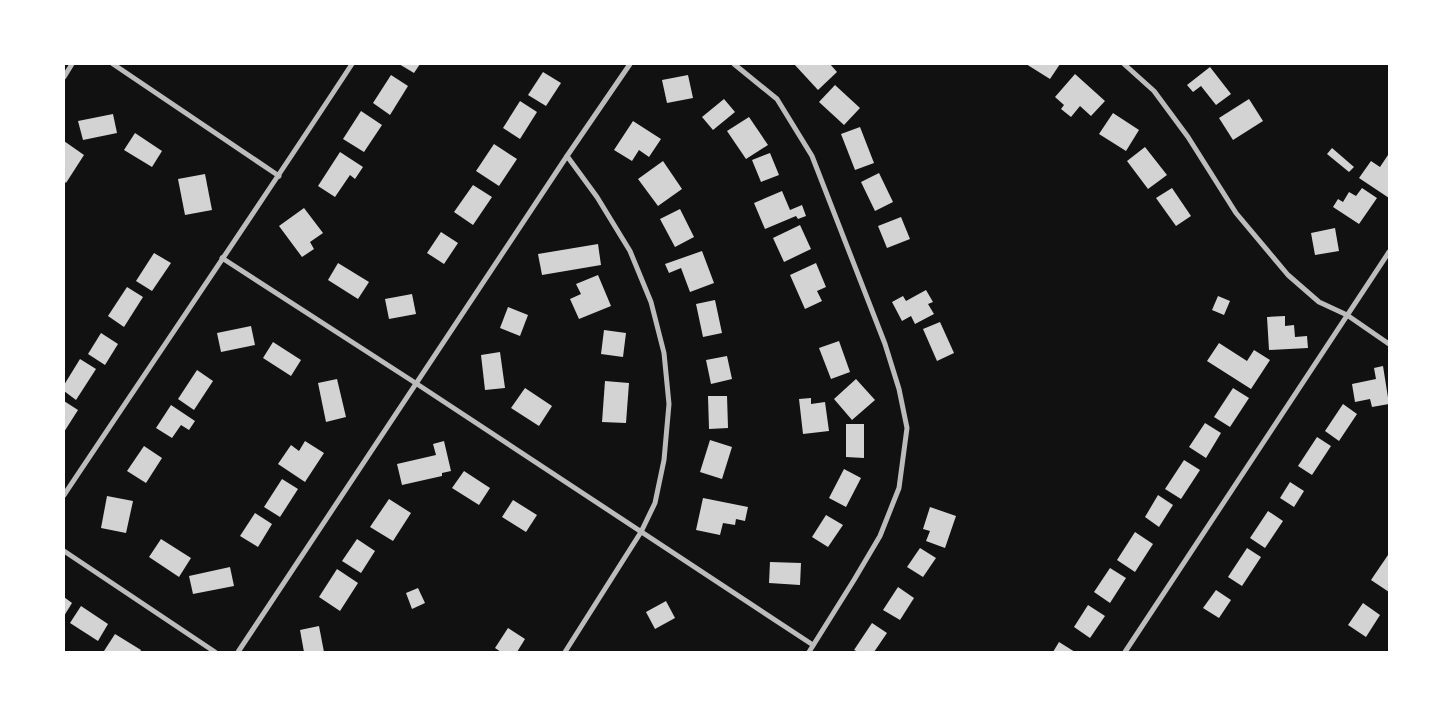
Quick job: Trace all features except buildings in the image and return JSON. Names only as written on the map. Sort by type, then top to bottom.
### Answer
[{"type":"street","points":[[64,77],[72,64]]},
{"type":"street","points":[[113,64],[279,176]]},
{"type":"street","points":[[64,495],[279,176],[352,64]]},
{"type":"street","points":[[238,652],[630,64]]},
{"type":"street","points":[[734,64],[777,99],[812,156],[884,344],[899,389],[907,428],[899,488],[880,536],[808,652]]},
{"type":"street","points":[[1124,64],[1154,91],[1188,137],[1236,213],[1288,275],[1320,302],[1347,315],[1389,344]]},
{"type":"street","points":[[565,652],[641,532],[655,503],[664,460],[669,404],[664,353],[651,302],[630,251],[597,197],[567,156]]},
{"type":"street","points":[[1125,652],[1389,252]]},
{"type":"street","points":[[222,258],[813,645]]},
{"type":"street","points":[[64,550],[215,652]]}]
